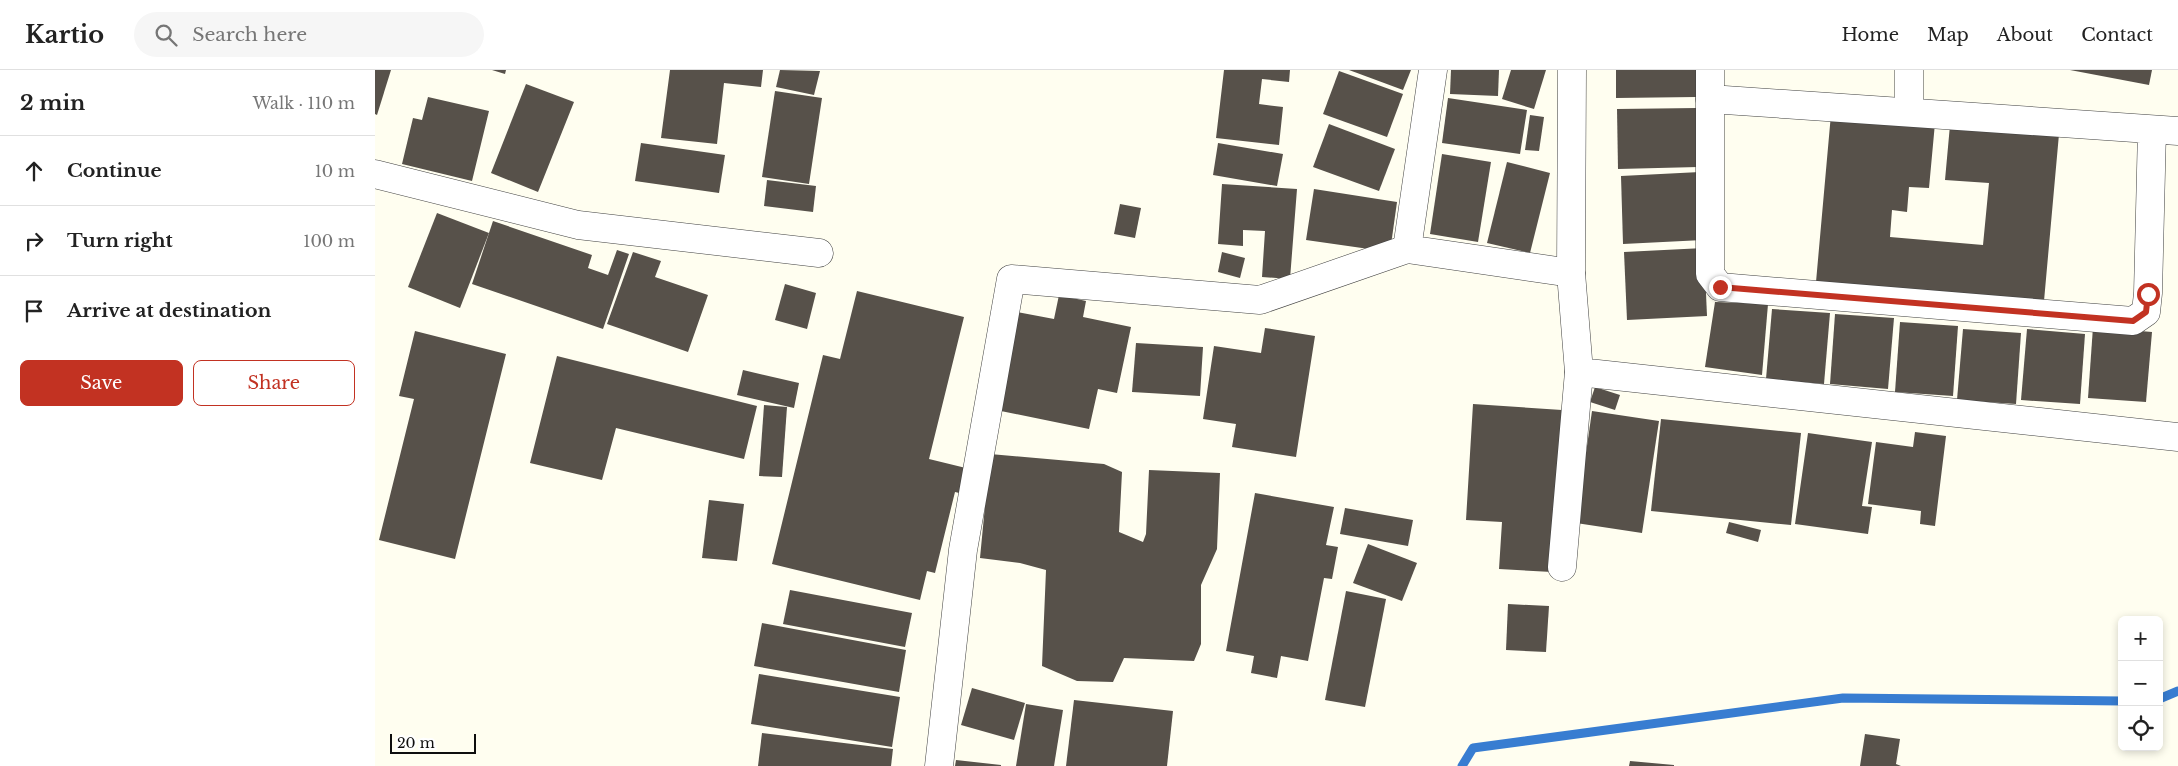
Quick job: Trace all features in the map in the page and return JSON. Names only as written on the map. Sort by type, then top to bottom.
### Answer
[{"type":"street","points":[[1407,249],[1433,70]]},
{"type":"street","points":[[1561,567],[1579,372],[1571,273],[1572,70]]},
{"type":"street","points":[[1710,70],[1710,274],[1720,287],[2133,321],[2146,312],[2165,131],[1711,98]]},
{"type":"street","points":[[1909,70],[1909,111]]},
{"type":"street","points":[[375,174],[578,225],[819,253]]},
{"type":"street","points":[[939,766],[963,550],[1011,279],[1260,300],[1407,249],[1571,273]]},
{"type":"street","points":[[1579,372],[2178,437]]},
{"type":"building","points":[[375,70],[391,70],[377,115],[375,114]]},
{"type":"building","points":[[492,70],[506,70],[505,74]]},
{"type":"building","points":[[670,70],[763,70],[761,87],[724,83],[717,144],[661,138]]},
{"type":"building","points":[[780,70],[820,71],[814,95],[776,87]]},
{"type":"building","points":[[1224,70],[1290,70],[1289,82],[1262,79],[1259,104],[1283,107],[1279,145],[1216,138]]},
{"type":"building","points":[[1349,70],[1411,70],[1403,90]]},
{"type":"building","points":[[1451,70],[1499,70],[1498,96],[1450,94]]},
{"type":"building","points":[[1511,70],[1546,70],[1534,109],[1502,99]]},
{"type":"building","points":[[1616,70],[1696,70],[1696,97],[1616,98]]},
{"type":"building","points":[[2070,70],[2152,70],[2149,85]]},
{"type":"building","points":[[1339,71],[1403,94],[1387,137],[1323,114]]},
{"type":"building","points":[[526,84],[574,102],[538,192],[491,173]]},
{"type":"building","points":[[775,91],[822,98],[809,184],[762,177]]},
{"type":"building","points":[[428,97],[489,111],[472,181],[402,164],[413,118],[422,120]]},
{"type":"building","points":[[1448,98],[1527,110],[1520,154],[1442,143]]},
{"type":"building","points":[[1697,108],[1698,167],[1618,169],[1617,109]]},
{"type":"building","points":[[1831,114],[1935,123],[1929,188],[1909,187],[1907,212],[1892,210],[1890,237],[1983,245],[1989,183],[1945,180],[1950,125],[2059,134],[2044,301],[1816,282]]},
{"type":"building","points":[[1530,115],[1544,117],[1539,151],[1525,150]]},
{"type":"building","points":[[1329,124],[1395,149],[1379,191],[1313,167]]},
{"type":"building","points":[[641,143],[725,155],[719,193],[635,181]]},
{"type":"building","points":[[1218,143],[1283,154],[1277,186],[1213,175]]},
{"type":"building","points":[[1442,154],[1491,162],[1478,242],[1430,234]]},
{"type":"building","points":[[1507,162],[1550,173],[1530,253],[1487,243]]},
{"type":"building","points":[[1700,172],[1703,240],[1623,244],[1621,176]]},
{"type":"building","points":[[767,180],[816,186],[813,212],[764,206]]},
{"type":"building","points":[[1222,184],[1297,189],[1290,279],[1262,277],[1265,231],[1243,230],[1243,246],[1218,244]]},
{"type":"building","points":[[1314,189],[1397,202],[1390,252],[1306,240]]},
{"type":"building","points":[[1120,204],[1141,208],[1135,238],[1114,234]]},
{"type":"building","points":[[437,213],[489,233],[460,308],[408,287]]},
{"type":"building","points":[[493,221],[592,255],[588,268],[608,275],[617,250],[629,254],[603,329],[472,284]]},
{"type":"building","points":[[1704,248],[1707,316],[1627,320],[1624,252]]},
{"type":"building","points":[[633,252],[661,261],[655,277],[708,295],[688,352],[607,324]]},
{"type":"building","points":[[1222,252],[1245,258],[1240,278],[1218,272]]},
{"type":"building","points":[[785,284],[816,293],[807,329],[775,320]]},
{"type":"building","points":[[857,291],[964,317],[929,459],[974,470],[968,495],[955,492],[935,573],[927,571],[920,600],[772,564],[823,355],[840,359]]},
{"type":"building","points":[[1059,295],[1086,301],[1083,317],[1131,327],[1117,393],[1098,389],[1089,429],[996,410],[1017,312],[1054,319]]},
{"type":"building","points":[[1715,302],[1768,304],[1762,375],[1705,367]]},
{"type":"building","points":[[1772,309],[1830,313],[1824,384],[1766,379]]},
{"type":"building","points":[[1835,314],[1894,318],[1888,389],[1830,384]]},
{"type":"building","points":[[1900,322],[1958,326],[1953,396],[1895,392]]},
{"type":"building","points":[[2093,327],[2152,332],[2146,402],[2088,398]]},
{"type":"building","points":[[1265,328],[1315,336],[1296,457],[1232,447],[1236,424],[1203,419],[1214,346],[1261,353]]},
{"type":"building","points":[[1963,329],[2021,333],[2016,404],[1957,400]]},
{"type":"building","points":[[2027,329],[2085,334],[2080,404],[2021,400]]},
{"type":"building","points":[[415,331],[506,354],[455,559],[379,540],[414,399],[399,396]]},
{"type":"building","points":[[1136,343],[1203,347],[1200,396],[1132,392]]},
{"type":"building","points":[[557,356],[757,406],[744,459],[616,428],[602,480],[530,463]]},
{"type":"building","points":[[743,370],[799,383],[794,408],[737,395]]},
{"type":"building","points":[[1595,387],[1620,395],[1615,410],[1590,402]]},
{"type":"building","points":[[1473,404],[1562,410],[1552,572],[1499,569],[1502,522],[1466,520]]},
{"type":"building","points":[[764,405],[787,407],[782,477],[759,476]]},
{"type":"building","points":[[1592,411],[1659,421],[1642,533],[1576,523]]},
{"type":"building","points":[[1661,419],[1801,433],[1791,525],[1651,511]]},
{"type":"building","points":[[1915,432],[1946,436],[1935,526],[1920,524],[1921,511],[1868,504],[1876,442],[1913,447]]},
{"type":"building","points":[[1808,433],[1872,442],[1862,506],[1872,507],[1868,534],[1795,524]]},
{"type":"building","points":[[990,454],[1104,464],[1122,472],[1119,532],[1143,542],[1146,534],[1149,470],[1220,473],[1217,549],[1201,585],[1201,644],[1194,661],[1124,658],[1113,682],[1077,681],[1042,666],[1046,570],[1020,563],[980,558]]},
{"type":"building","points":[[1255,493],[1334,507],[1326,545],[1338,547],[1332,579],[1324,578],[1308,661],[1281,656],[1277,678],[1251,673],[1254,656],[1226,651]]},
{"type":"building","points":[[709,500],[744,504],[737,561],[702,558]]},
{"type":"building","points":[[1345,508],[1413,520],[1408,546],[1340,534]]},
{"type":"building","points":[[1729,522],[1761,530],[1758,542],[1726,533]]},
{"type":"building","points":[[1368,544],[1417,563],[1402,601],[1353,583]]},
{"type":"building","points":[[790,590],[912,613],[905,647],[783,624]]},
{"type":"building","points":[[1346,591],[1386,599],[1365,707],[1325,700]]},
{"type":"building","points":[[1508,604],[1549,606],[1546,652],[1506,650]]},
{"type":"building","points":[[762,623],[906,650],[899,692],[754,666]]},
{"type":"building","points":[[759,674],[900,697],[892,747],[751,724]]},
{"type":"building","points":[[972,688],[1025,703],[1014,740],[961,725]]},
{"type":"building","points":[[1074,700],[1173,711],[1167,766],[1066,766]]},
{"type":"building","points":[[1026,704],[1063,710],[1054,766],[1016,766]]},
{"type":"building","points":[[762,733],[893,749],[891,766],[758,766]]},
{"type":"building","points":[[1865,734],[1900,739],[1896,764],[1901,766],[1860,766]]},
{"type":"building","points":[[956,760],[1001,765],[1001,766],[955,766]]},
{"type":"building","points":[[1630,761],[1674,765],[1674,766],[1629,766]]},
{"type":"waterway","points":[[2163,697],[2178,691]]},
{"type":"waterway","points":[[1462,766],[1473,748],[1843,698],[2118,701]]},
{"type":"route","points":[[1720,287],[2133,321],[2146,312],[2148,294]]}]
